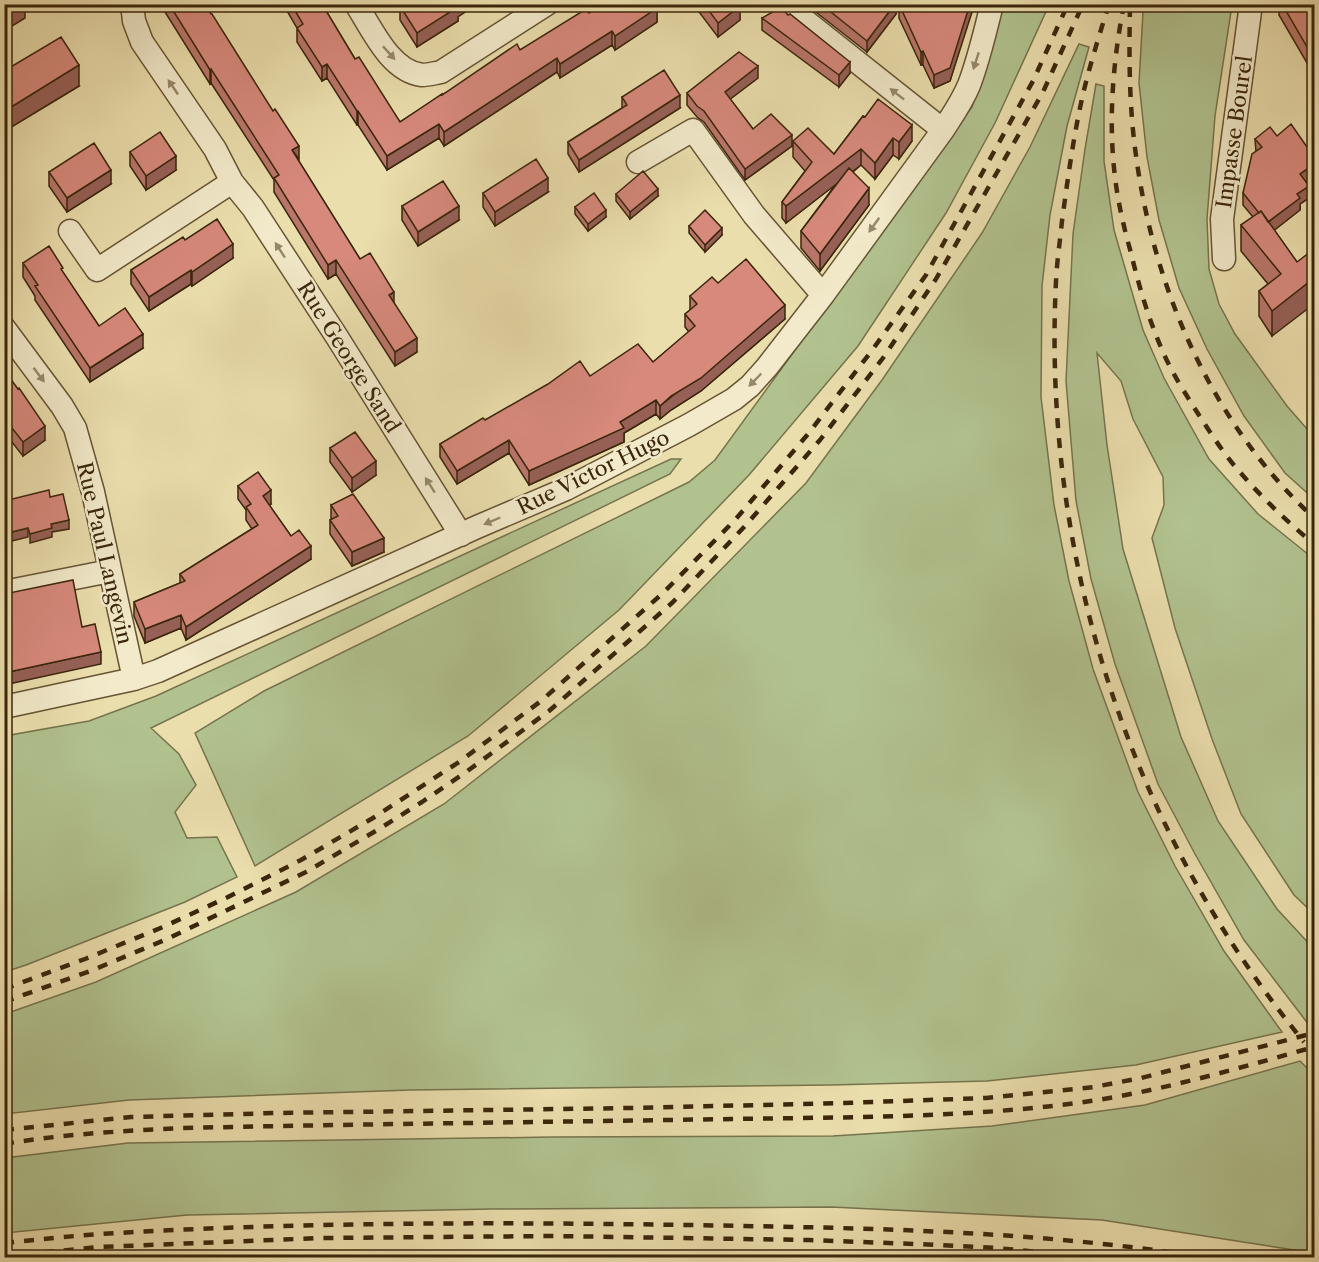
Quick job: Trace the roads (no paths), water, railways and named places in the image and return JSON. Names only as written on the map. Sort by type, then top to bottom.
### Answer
[{"type":"street","name":"Rue George Sand","points":[[132,4],[134,21],[142,42],[215,149],[232,182],[253,208],[337,337],[461,535]]},
{"type":"street","points":[[356,4],[385,50],[405,69],[423,75],[441,72],[547,4]]},
{"type":"street","points":[[784,4],[943,130]]},
{"type":"street","name":"Rue Victor Hugo","points":[[4,707],[134,679],[158,671],[566,489],[734,399],[750,386],[768,366],[823,296],[960,104],[969,86],[992,4]]},
{"type":"street","name":"Impasse Bourel","points":[[1224,259],[1222,219],[1251,4]]},
{"type":"street","points":[[638,162],[693,130],[754,215],[823,296]]},
{"type":"street","points":[[70,231],[97,270],[232,182]]},
{"type":"street","name":"Rue Paul Langevin","points":[[4,328],[62,406],[75,428],[93,492],[134,679]]},
{"type":"street","points":[[4,592],[110,571]]},
{"type":"railway","points":[[4,989],[163,927],[228,897],[301,860],[373,818],[459,762],[541,701],[663,593],[735,520],[808,434],[926,275],[1033,81],[1068,4]]},
{"type":"railway","points":[[4,1002],[93,970],[167,939],[306,872],[379,829],[466,772],[549,711],[673,602],[745,526],[820,440],[883,358],[936,279],[1043,92],[1083,4]]},
{"type":"railway","points":[[1109,4],[1077,122],[1062,221],[1056,281],[1055,384],[1064,486],[1082,587],[1109,685],[1145,780],[1189,872],[1243,959],[1304,1042]]},
{"type":"railway","points":[[1124,4],[1113,90],[1113,156],[1122,215],[1149,316],[1175,375],[1223,452],[1262,496],[1314,544]]},
{"type":"railway","points":[[1130,7],[1130,78],[1135,148],[1143,200],[1172,301],[1192,349],[1217,396],[1245,440],[1277,480],[1314,518]]},
{"type":"railway","points":[[4,1130],[131,1117],[632,1108],[986,1098],[1094,1087],[1141,1078],[1314,1033]]},
{"type":"railway","points":[[4,1144],[71,1135],[182,1128],[869,1117],[1007,1110],[1053,1106],[1125,1095],[1314,1047]]},
{"type":"railway","points":[[4,1243],[101,1234],[248,1227],[468,1223],[615,1224],[818,1227],[949,1232],[1079,1241],[1208,1258]]},
{"type":"railway","points":[[4,1256],[100,1247],[321,1238],[554,1236],[916,1244],[996,1248],[1102,1258]]}]
